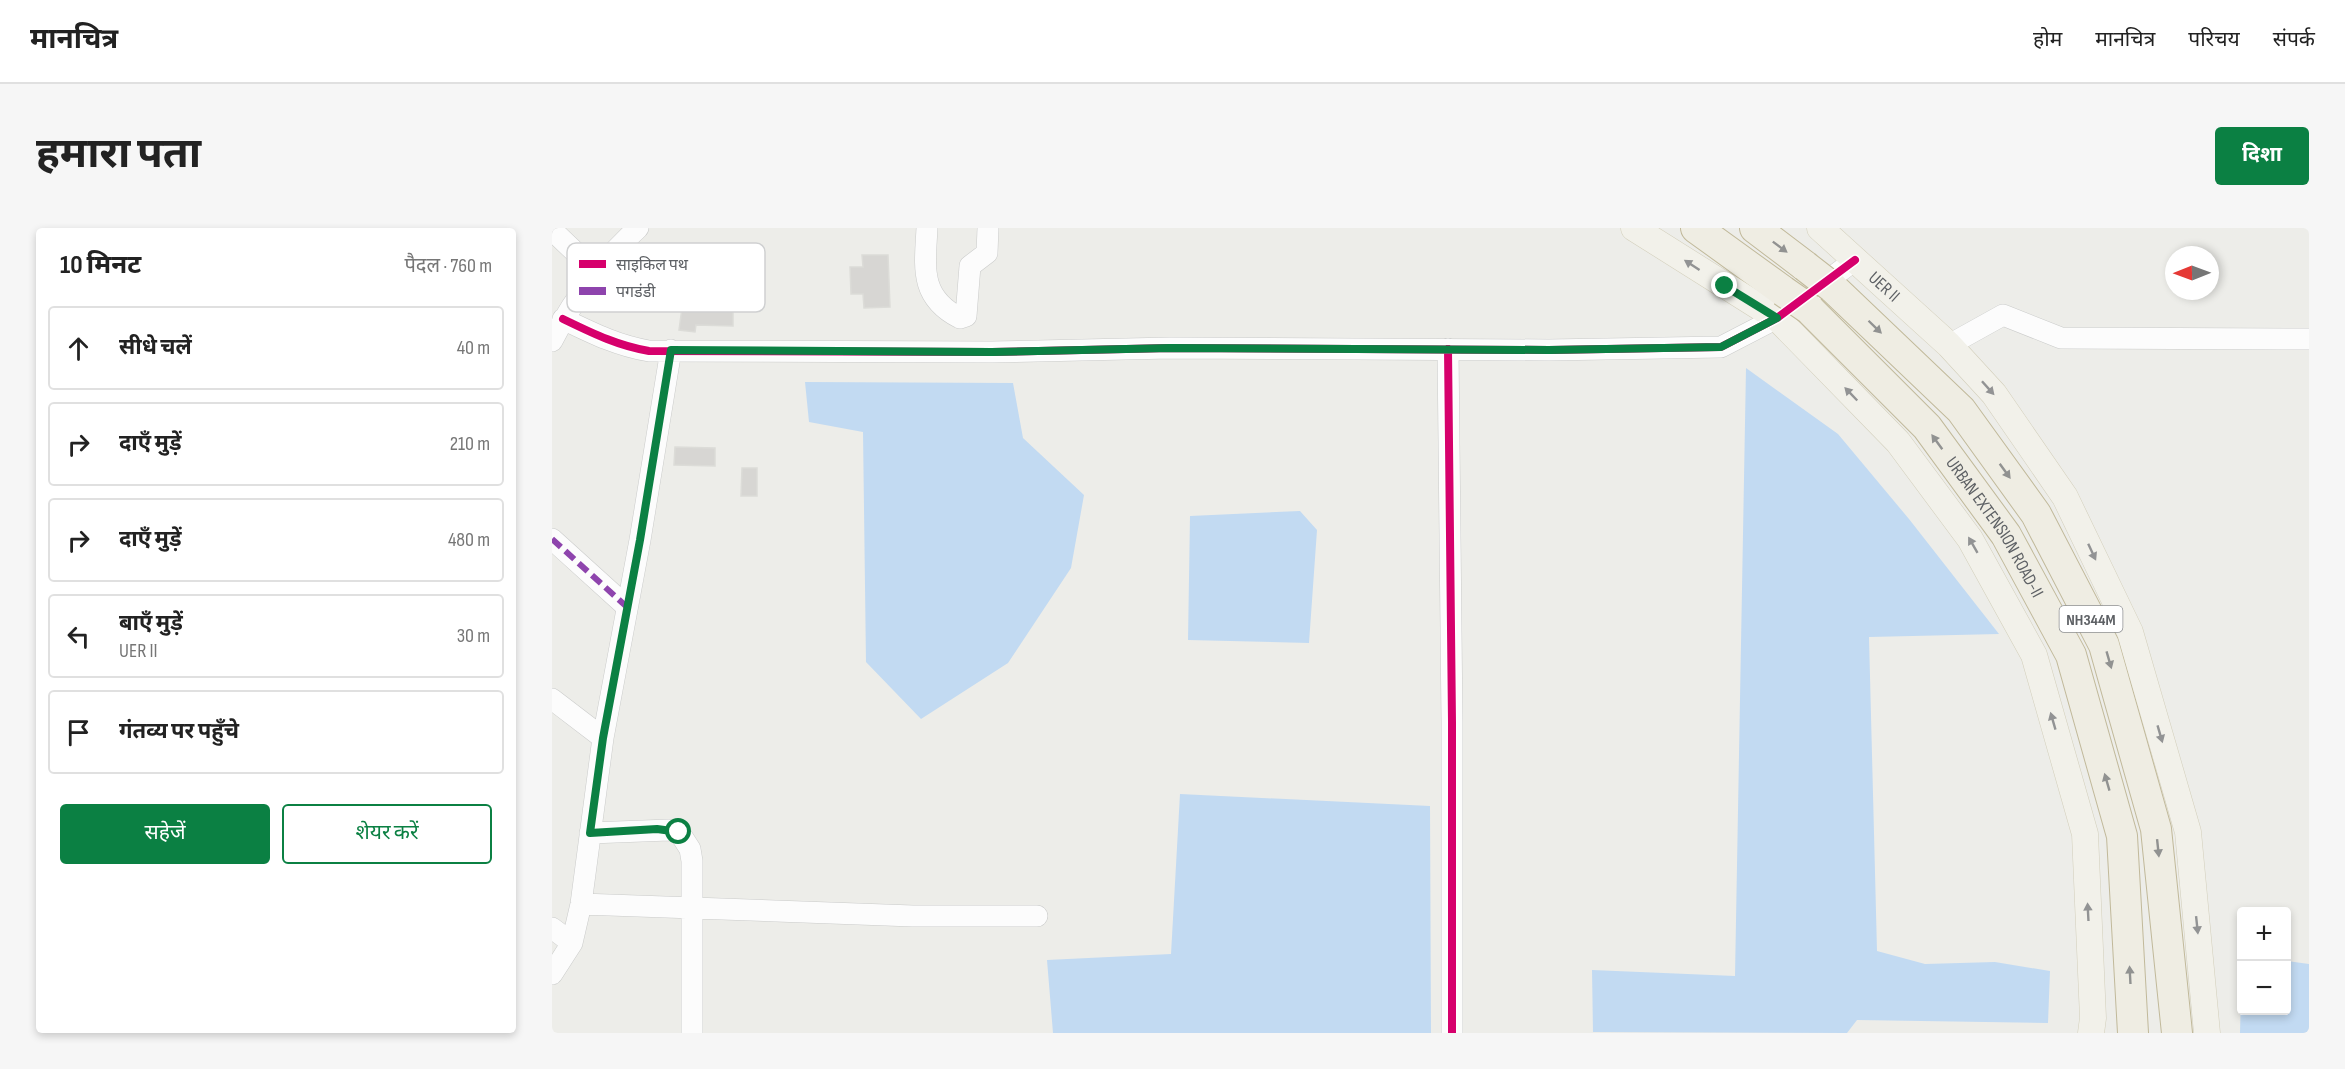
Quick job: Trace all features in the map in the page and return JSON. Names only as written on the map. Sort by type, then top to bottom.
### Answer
[{"type":"highway","name":"URBAN EXTENSION ROAD-II","points":[[1696,228],[1792,305],[1927,427],[2006,535],[2071,655],[2122,836],[2133,1033]]},
{"type":"highway","name":"URBAN EXTENSION ROAD-II","points":[[1755,228],[1821,278],[1961,410],[2036,514],[2104,645],[2156,829],[2177,1033]]},
{"type":"main road","points":[[1634,228],[1792,305],[1970,539],[2034,655],[2085,834],[2093,1018],[2091,1033]]},
{"type":"main road","name":"UER II","points":[[1820,228],[1949,345],[1994,394],[2065,497],[2130,632],[2188,832],[2207,1033]]},
{"type":"street","points":[[623,243],[638,228]]},
{"type":"street","points":[[927,228],[925,273],[927,285],[939,304],[960,318]]},
{"type":"street","points":[[960,318],[966,316],[970,266],[987,253],[988,228]]},
{"type":"street","points":[[552,230],[567,244]]},
{"type":"street","points":[[563,320],[625,347],[649,351],[1170,348],[1549,350],[1721,347],[1792,305],[1821,278],[1856,260]]},
{"type":"street","points":[[552,341],[568,312]]},
{"type":"street","points":[[1949,345],[2003,315],[2061,338],[2309,339]]},
{"type":"street","points":[[960,318],[960,351]]},
{"type":"street","points":[[1448,349],[1452,722],[1452,1033]]},
{"type":"street","points":[[552,974],[572,943],[580,904],[603,738],[671,350]]},
{"type":"street","points":[[552,539],[627,608]]},
{"type":"street","points":[[552,699],[603,738]]},
{"type":"street","points":[[590,833],[657,829],[679,832],[690,849],[694,909],[692,1033]]},
{"type":"street","points":[[580,904],[914,915],[1037,916]]},
{"type":"street","points":[[552,928],[572,943]]},
{"type":"water","points":[[1746,368],[1838,434],[1909,519],[1999,634],[1869,637],[1877,951],[1925,964],[1995,962],[2050,971],[2048,1023],[1857,1020],[1847,1033],[1593,1032],[1592,970],[1735,976]]},
{"type":"water","points":[[805,382],[1013,383],[1023,438],[1084,495],[1071,568],[1008,663],[921,719],[866,662],[863,432],[809,422]]},
{"type":"water","points":[[1300,511],[1317,530],[1309,643],[1188,640],[1190,516]]},
{"type":"water","points":[[1180,794],[1430,806],[1431,1033],[1053,1033],[1047,960],[1171,954]]},
{"type":"water","points":[[2291,962],[2309,964],[2309,1033],[2240,1033],[2240,1015],[2291,1015]]},
{"type":"building","points":[[862,255],[888,255],[890,307],[864,308],[863,294],[851,294],[850,267],[863,267]]},
{"type":"building","points":[[681,312],[733,312],[733,326],[696,325],[695,332],[679,330]]},
{"type":"building","points":[[675,447],[715,448],[715,466],[674,465]]},
{"type":"building","points":[[742,468],[757,468],[757,496],[741,496]]},
{"type":"marked path","points":[[552,539],[627,607]]},
{"type":"cycle path","points":[[563,319],[616,342],[649,351],[992,352],[1170,348],[1549,350],[1721,347],[1777,318],[1855,260]]},
{"type":"cycle path","points":[[1448,349],[1452,722],[1452,1033]]},
{"type":"route","points":[[679,832],[657,829],[590,833],[603,738],[640,540],[671,350],[992,352],[1170,348],[1549,350],[1721,347],[1777,318],[1725,286]]}]
